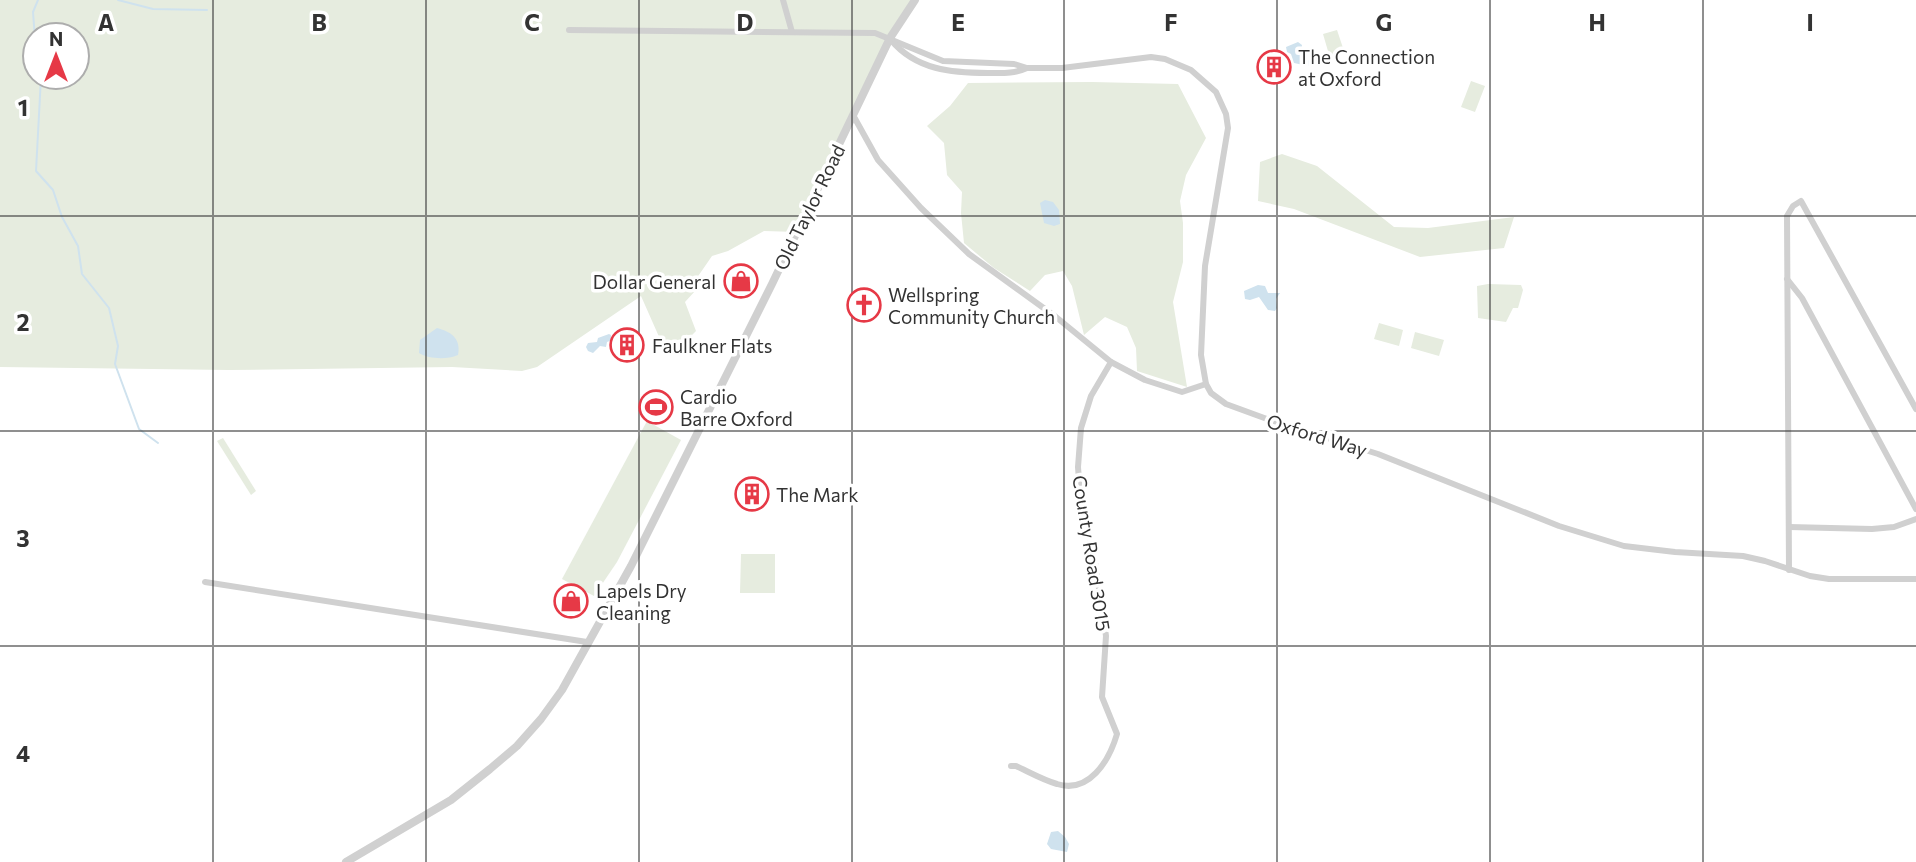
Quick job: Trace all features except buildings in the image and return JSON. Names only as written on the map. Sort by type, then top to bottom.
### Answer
[{"type":"street","points":[[783,0],[792,32]]},
{"type":"street","name":"Old Taylor Road","points":[[346,862],[451,800],[517,746],[562,690],[631,566],[772,284],[890,38],[915,0]]},
{"type":"street","points":[[569,30],[875,33],[943,61],[1062,68],[1151,57],[1165,59],[1191,69],[1216,92],[1226,114],[1228,128],[1205,266],[1201,355],[1206,384],[1182,392],[1145,380],[1111,362],[1056,317],[969,254],[921,208],[878,160],[853,115]]},
{"type":"street","points":[[1789,570],[1787,216],[1793,206],[1801,201],[1916,409]]},
{"type":"street","points":[[1787,279],[1802,298],[1916,509]]},
{"type":"street","name":"County Road 3015","points":[[1011,766],[1057,784],[1078,786],[1089,781],[1098,771],[1117,734],[1102,697],[1105,626],[1094,556],[1080,493],[1078,467],[1079,433],[1091,396],[1111,362]]},
{"type":"street","name":"Oxford Way","points":[[1206,384],[1211,393],[1226,404],[1378,454],[1559,526],[1624,545],[1675,552],[1743,556],[1829,579],[1916,579]]},
{"type":"street","points":[[1789,527],[1872,529],[1894,527],[1916,519]]},
{"type":"street","points":[[205,582],[587,642]]},
{"type":"shaded area","points":[[0,0],[917,0],[890,38],[797,232],[764,231],[728,251],[712,256],[692,285],[696,290],[685,302],[696,331],[691,336],[664,348],[641,296],[537,367],[522,371],[452,367],[229,370],[0,367]]},
{"type":"shaded area","points":[[1337,30],[1345,54],[1330,58],[1323,34]]},
{"type":"shaded area","points":[[1471,81],[1485,86],[1475,112],[1461,107]]},
{"type":"shaded area","points":[[968,83],[1178,84],[1206,138],[1186,175],[1180,201],[1183,262],[1173,302],[1187,387],[1137,371],[1136,348],[1127,327],[1105,317],[1084,335],[1072,286],[1063,271],[1045,275],[1030,291],[994,268],[964,243],[962,192],[947,175],[944,143],[927,126],[950,106]]},
{"type":"shaded area","points":[[1282,154],[1317,166],[1394,227],[1428,228],[1514,217],[1504,248],[1420,257],[1294,209],[1258,201],[1260,162]]},
{"type":"shaded area","points":[[1521,285],[1523,290],[1518,308],[1513,308],[1506,322],[1478,318],[1477,286]]},
{"type":"shaded area","points":[[1379,323],[1403,330],[1399,346],[1374,339]]},
{"type":"shaded area","points":[[1415,332],[1444,340],[1439,356],[1411,348]]},
{"type":"shaded area","points":[[647,421],[681,440],[617,562],[594,596],[562,579]]},
{"type":"shaded area","points":[[223,438],[256,491],[251,495],[217,441]]},
{"type":"shaded area","points":[[741,554],[775,554],[775,593],[740,593]]},
{"type":"water","points":[[1298,42],[1302,45],[1301,56],[1310,61],[1308,66],[1294,63],[1291,54],[1287,52],[1286,47]]},
{"type":"water","points":[[1045,200],[1053,202],[1059,210],[1060,224],[1054,226],[1044,223],[1040,203]]},
{"type":"water","points":[[1258,285],[1265,286],[1268,293],[1280,293],[1276,299],[1275,311],[1268,310],[1259,297],[1245,299],[1244,291]]},
{"type":"water","points":[[437,328],[457,340],[458,355],[438,358],[419,353],[420,340]]},
{"type":"water","points":[[609,334],[612,340],[607,342],[606,347],[600,346],[593,353],[588,351],[588,343],[597,342],[598,338]]},
{"type":"water","points":[[1058,831],[1069,844],[1067,852],[1051,849],[1047,844],[1051,832]]},
{"type":"waterway","points":[[34,21],[33,12],[38,0]]},
{"type":"waterway","points":[[118,0],[153,9],[207,10]]},
{"type":"waterway","points":[[40,91],[36,171],[53,190],[62,217],[78,246],[82,274],[109,308],[118,346],[115,364],[139,429],[158,443]]},
{"type":"place","name":"The Connection at Oxford","points":[[1274,67]]},
{"type":"place","name":"Dollar General","points":[[741,281]]},
{"type":"place","name":"Wellspring Community Church","points":[[864,305]]},
{"type":"place","name":"Faulkner Flats","points":[[627,345]]},
{"type":"place","name":"Cardio Barre Oxford","points":[[656,407]]},
{"type":"place","name":"The Mark","points":[[752,494]]},
{"type":"place","name":"Lapels Dry Cleaning","points":[[571,601]]}]
